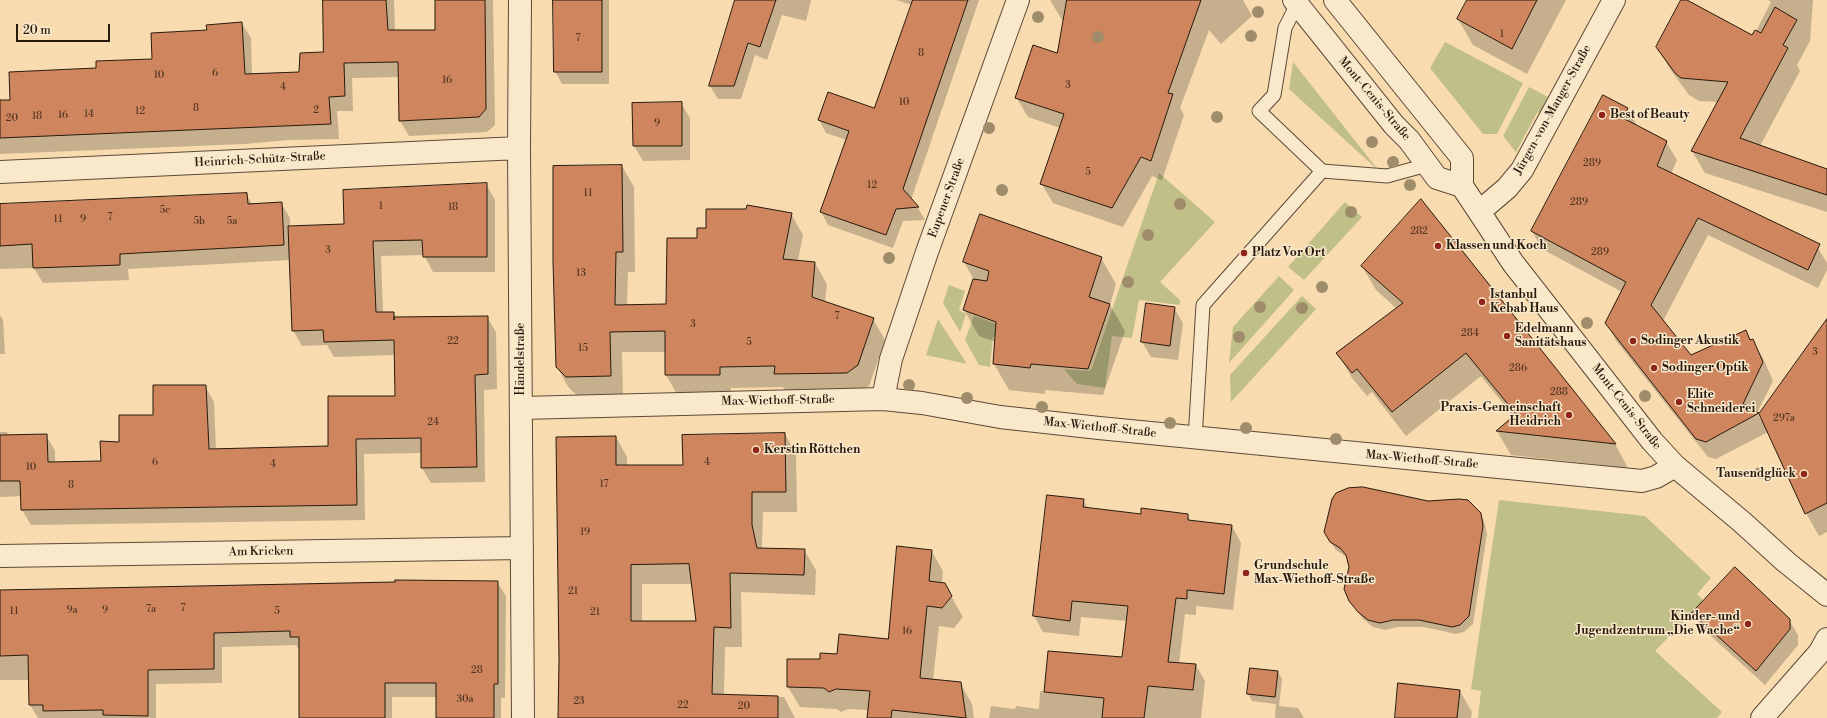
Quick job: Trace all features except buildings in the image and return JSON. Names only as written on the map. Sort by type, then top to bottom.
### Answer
[{"type":"street","name":"Händelstraße","points":[[520,0],[519,148],[523,718]]},
{"type":"street","name":"Eupener Straße","points":[[883,399],[891,359],[930,244],[1018,0]]},
{"type":"street","points":[[1335,0],[1462,158],[1462,186]]},
{"type":"street","name":"Jürgen-von-Manger-Straße","points":[[1480,211],[1506,188],[1522,170],[1614,0]]},
{"type":"street","name":"Mont-Cenis-Straße","points":[[1297,1],[1438,178],[1462,186],[1513,262],[1652,441],[1674,466],[1827,595]]},
{"type":"street","name":"Heinrich-Schütz-Straße","points":[[0,172],[519,148]]},
{"type":"street","name":"Max-Wiethoff-Straße","points":[[521,408],[883,399],[922,403],[1000,417],[1195,439],[1642,482],[1656,477],[1674,466]]},
{"type":"street","name":"Am Kricken","points":[[0,556],[522,548]]},
{"type":"street","points":[[1762,718],[1820,652],[1827,639]]},
{"type":"lane","points":[[1297,1],[1285,28],[1274,94],[1259,111],[1322,171],[1387,176],[1427,165]]},
{"type":"lane","points":[[1195,439],[1203,305],[1322,171]]},
{"type":"shaded area","points":[[1445,42],[1523,83],[1497,134],[1483,134],[1430,68]]},
{"type":"shaded area","points":[[1293,62],[1379,171],[1289,89]]},
{"type":"shaded area","points":[[1529,87],[1550,98],[1543,111],[1537,113],[1516,152],[1503,136]]},
{"type":"shaded area","points":[[1159,173],[1215,222],[1160,282],[1180,300],[1180,305],[1139,300],[1132,338],[1112,336],[1105,388],[1077,384],[1064,369],[1088,371],[1092,368]]},
{"type":"shaded area","points":[[1345,202],[1362,217],[1304,280],[1288,267]]},
{"type":"shaded area","points":[[1279,276],[1294,290],[1229,363],[1233,327]]},
{"type":"shaded area","points":[[949,285],[965,291],[959,310],[966,314],[960,332],[943,303]]},
{"type":"shaded area","points":[[1302,296],[1316,309],[1231,402],[1230,375]]},
{"type":"shaded area","points":[[974,316],[1003,326],[999,336],[993,337],[990,367],[979,365],[965,340]]},
{"type":"shaded area","points":[[938,319],[967,364],[926,355]]},
{"type":"shaded area","points":[[1499,500],[1645,516],[1711,578],[1697,594],[1704,601],[1655,651],[1722,712],[1717,718],[1478,718],[1481,691],[1471,689]]},
{"type":"place","name":"Best of Beauty","points":[[1602,115]]},
{"type":"place","name":"Klassen und Koch","points":[[1438,246]]},
{"type":"place","name":"Platz Vor Ort","points":[[1244,253]]},
{"type":"place","name":"Istanbul Kebab Haus","points":[[1482,302]]},
{"type":"place","name":"Edelmann Sanitätshaus","points":[[1507,336]]},
{"type":"place","name":"Sodinger Akustik","points":[[1633,341]]},
{"type":"place","name":"Sodinger Optik","points":[[1654,368]]},
{"type":"place","name":"Elite Schneiderei","points":[[1679,402]]},
{"type":"place","name":"Praxis-Gemeinschaft Heidrich","points":[[1569,415]]},
{"type":"place","name":"Kerstin Röttchen","points":[[756,450]]},
{"type":"place","name":"Tausendglück","points":[[1804,474]]},
{"type":"place","name":"Grundschule Max-Wiethoff-Straße","points":[[1246,573]]},
{"type":"place","name":"Kinder- und Jugendzentrum „Die Wache“","points":[[1748,624]]}]
